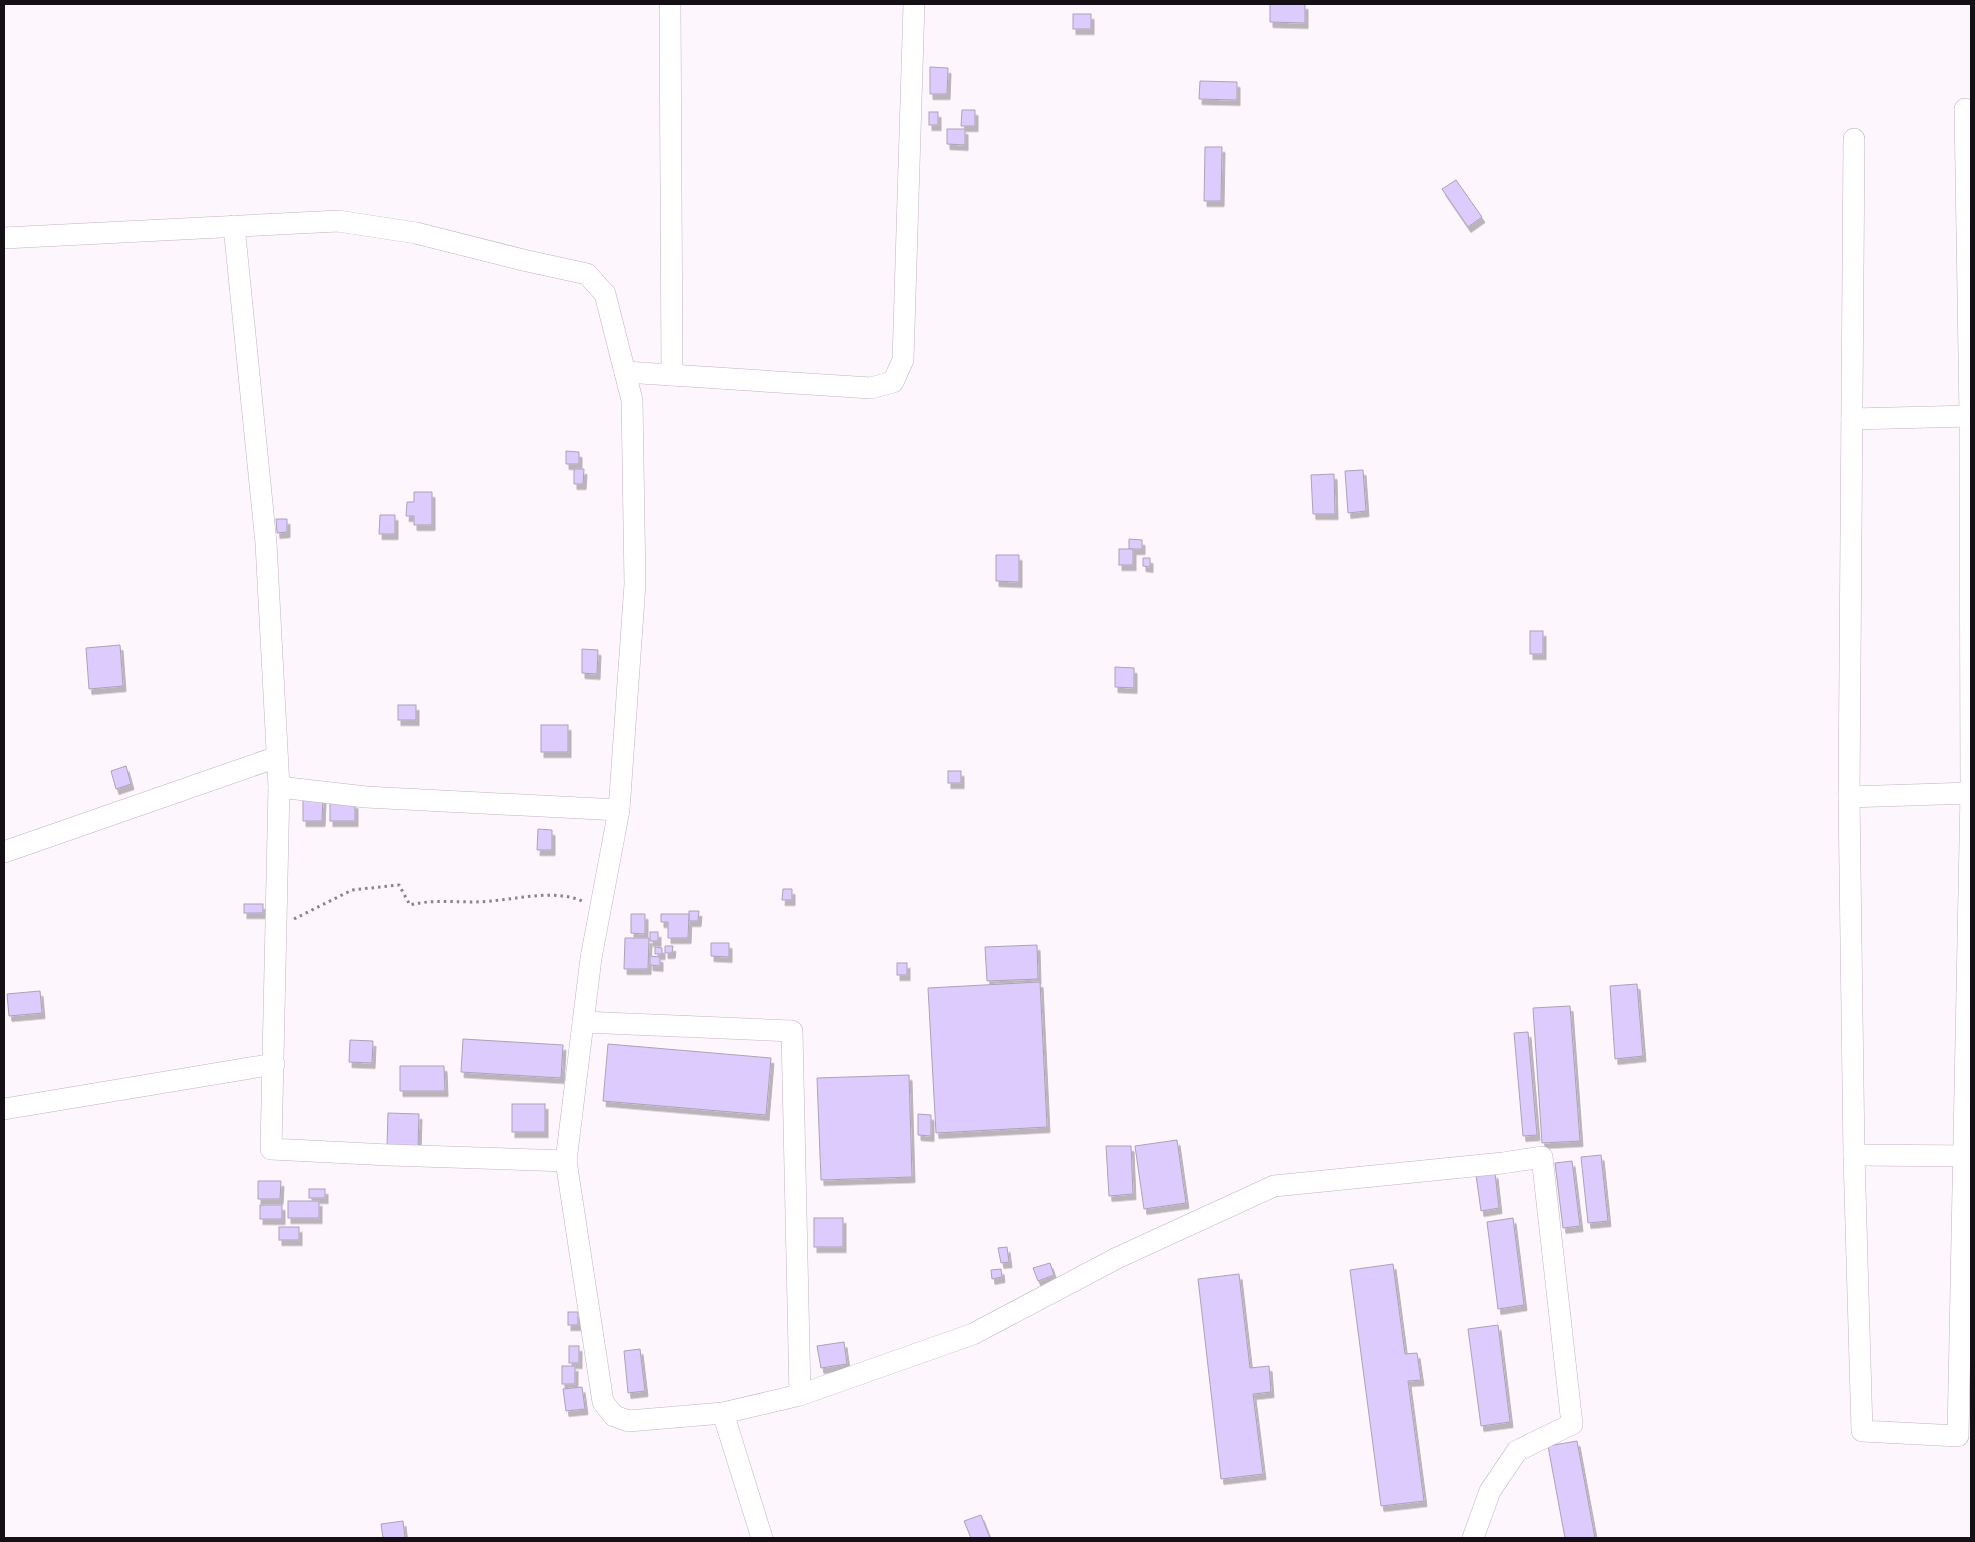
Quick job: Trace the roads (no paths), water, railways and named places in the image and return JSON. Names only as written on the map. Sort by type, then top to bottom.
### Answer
[{"type":"street","points":[[670,4],[672,375]]},
{"type":"street","points":[[625,372],[871,388],[892,382],[903,360],[914,4]]},
{"type":"street","points":[[1854,139],[1849,797],[1854,1155],[1862,1431],[1965,1438],[1971,793],[1970,416],[1965,110]]},
{"type":"street","points":[[4,238],[338,221],[416,233],[587,274],[605,294],[632,400],[636,584],[619,810],[591,958],[566,1161],[603,1402],[614,1416],[629,1420],[723,1413],[800,1395],[973,1334],[1117,1258],[1274,1186],[1503,1163],[1542,1157],[1572,1424],[1517,1451],[1490,1491],[1472,1538]]},
{"type":"street","points":[[234,226],[266,543],[279,787],[271,1149],[566,1161]]},
{"type":"street","points":[[1852,420],[1970,416]]},
{"type":"street","points":[[4,852],[277,757]]},
{"type":"street","points":[[279,787],[366,797],[619,810]]},
{"type":"street","points":[[1849,797],[1971,793]]},
{"type":"street","points":[[583,1022],[792,1031],[800,1395]]},
{"type":"street","points":[[4,1109],[274,1064]]},
{"type":"street","points":[[1854,1155],[1967,1156]]},
{"type":"street","points":[[723,1413],[762,1538]]}]
